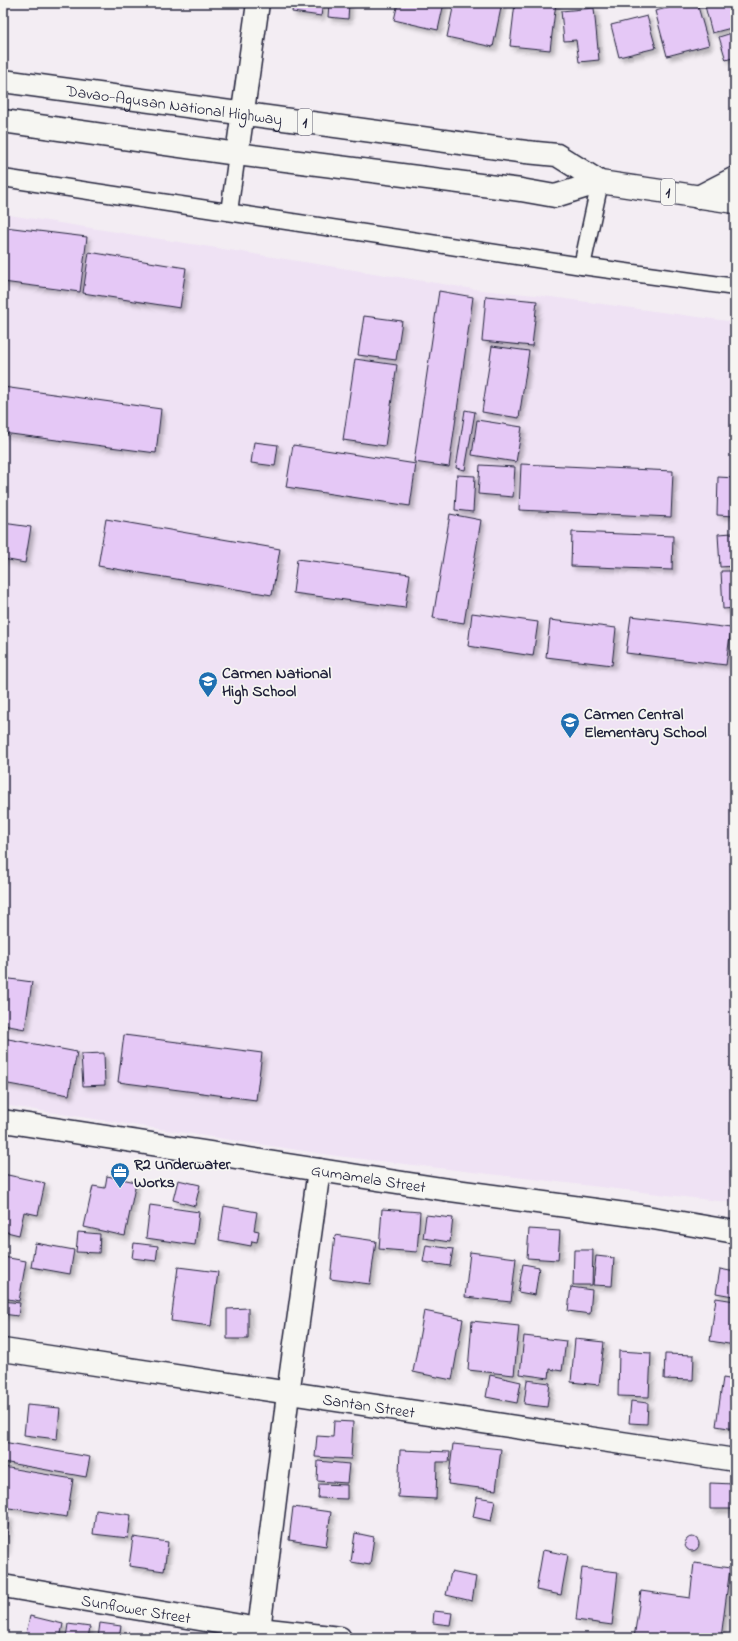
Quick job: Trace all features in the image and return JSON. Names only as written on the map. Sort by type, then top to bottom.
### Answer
[{"type":"main road","points":[[237,154],[258,3]]},
{"type":"main road","name":"Davao-Agusan National Highway","points":[[3,81],[557,155],[600,182],[735,202]]},
{"type":"main road","name":"Davao-Agusan National Highway","points":[[3,121],[237,154],[521,190],[555,196],[600,182]]},
{"type":"main road","points":[[698,197],[735,178]]},
{"type":"main road","name":"Gumamela Street","points":[[3,1121],[442,1189],[647,1217],[735,1232]]},
{"type":"main road","points":[[258,1633],[288,1394],[319,1170]]},
{"type":"main road","name":"Santan Street","points":[[3,1350],[735,1460]]},
{"type":"main road","name":"Sunflower Street","points":[[3,1586],[258,1633],[340,1638]]},
{"type":"lane","points":[[229,212],[237,154]]},
{"type":"lane","points":[[3,178],[582,266],[735,287]]},
{"type":"lane","points":[[582,266],[600,182]]},
{"type":"shaded area","points":[[3,214],[480,290],[536,295],[735,322],[735,1203],[337,1156],[3,1105]]},
{"type":"building","points":[[293,3],[323,3],[321,16],[292,12]]},
{"type":"building","points":[[329,3],[349,3],[348,19],[328,17]]},
{"type":"building","points":[[398,3],[444,3],[438,30],[394,20]]},
{"type":"building","points":[[454,3],[502,3],[493,47],[447,37]]},
{"type":"building","points":[[515,3],[556,3],[550,50],[510,46]]},
{"type":"building","points":[[688,3],[697,3],[709,45],[667,56],[655,11]]},
{"type":"building","points":[[715,3],[735,3],[735,27],[712,33],[705,6]]},
{"type":"building","points":[[594,8],[599,60],[579,62],[576,40],[564,41],[561,11]]},
{"type":"building","points":[[647,16],[656,48],[619,57],[611,25]]},
{"type":"building","points":[[735,32],[735,57],[726,60],[719,37]]},
{"type":"building","points":[[5,227],[87,237],[80,292],[3,282],[3,241]]},
{"type":"building","points":[[89,252],[186,268],[180,308],[83,293]]},
{"type":"building","points":[[439,291],[473,297],[449,467],[414,462]]},
{"type":"building","points":[[486,296],[537,301],[532,346],[482,341]]},
{"type":"building","points":[[364,316],[402,321],[396,360],[358,355]]},
{"type":"building","points":[[492,346],[529,351],[519,418],[482,412]]},
{"type":"building","points":[[355,359],[397,365],[385,446],[343,440]]},
{"type":"building","points":[[3,387],[161,409],[156,453],[3,433]]},
{"type":"building","points":[[465,410],[475,412],[465,470],[456,468]]},
{"type":"building","points":[[477,420],[522,427],[516,462],[472,455]]},
{"type":"building","points":[[254,442],[278,445],[275,466],[251,463]]},
{"type":"building","points":[[293,445],[416,464],[410,506],[286,487]]},
{"type":"building","points":[[521,464],[673,471],[671,517],[519,510]]},
{"type":"building","points":[[480,465],[515,467],[513,497],[478,494]]},
{"type":"building","points":[[457,475],[475,476],[473,512],[455,510]]},
{"type":"building","points":[[718,477],[735,478],[735,516],[717,515]]},
{"type":"building","points":[[450,514],[481,520],[464,623],[433,618]]},
{"type":"building","points":[[106,519],[280,549],[272,595],[98,566]]},
{"type":"building","points":[[3,523],[31,527],[25,563],[3,559]]},
{"type":"building","points":[[735,523],[735,566],[720,567],[718,534],[733,533],[732,524]]},
{"type":"building","points":[[572,532],[673,536],[672,570],[571,566]]},
{"type":"building","points":[[297,559],[410,574],[405,608],[293,593]]},
{"type":"building","points":[[721,571],[735,571],[735,608],[723,609]]},
{"type":"building","points":[[472,613],[538,622],[533,656],[468,646]]},
{"type":"building","points":[[631,616],[731,628],[726,665],[626,653]]},
{"type":"building","points":[[550,620],[616,628],[612,665],[546,657]]},
{"type":"building","points":[[3,978],[32,982],[25,1029],[3,1025]]},
{"type":"building","points":[[124,1035],[262,1053],[256,1100],[118,1082]]},
{"type":"building","points":[[3,1038],[77,1052],[69,1095],[3,1083]]},
{"type":"building","points":[[104,1053],[105,1085],[83,1086],[81,1054]]},
{"type":"building","points":[[3,1174],[45,1183],[38,1215],[24,1212],[19,1235],[3,1231]]},
{"type":"building","points":[[107,1176],[136,1182],[125,1236],[84,1227],[93,1186],[105,1188]]},
{"type":"building","points":[[178,1180],[200,1185],[195,1206],[173,1200]]},
{"type":"building","points":[[150,1205],[199,1212],[195,1245],[146,1238]]},
{"type":"building","points":[[224,1206],[257,1212],[254,1230],[259,1231],[257,1242],[252,1241],[251,1246],[219,1240]]},
{"type":"building","points":[[382,1209],[420,1212],[417,1252],[379,1249]]},
{"type":"building","points":[[426,1215],[453,1218],[450,1242],[423,1238]]},
{"type":"building","points":[[529,1229],[560,1231],[558,1260],[527,1258]]},
{"type":"building","points":[[78,1232],[100,1234],[99,1253],[76,1252]]},
{"type":"building","points":[[335,1235],[376,1241],[370,1284],[330,1279]]},
{"type":"building","points":[[35,1243],[74,1250],[70,1274],[31,1267]]},
{"type":"building","points":[[134,1243],[158,1246],[156,1261],[132,1258]]},
{"type":"building","points":[[426,1245],[453,1249],[450,1266],[423,1262]]},
{"type":"building","points":[[574,1250],[593,1250],[592,1285],[573,1285]]},
{"type":"building","points":[[470,1252],[516,1258],[511,1302],[465,1297]]},
{"type":"building","points":[[596,1256],[614,1258],[612,1286],[593,1285]]},
{"type":"building","points":[[3,1257],[26,1261],[19,1301],[3,1298]]},
{"type":"building","points":[[523,1264],[539,1267],[535,1295],[518,1292]]},
{"type":"building","points":[[178,1267],[218,1272],[211,1326],[171,1321]]},
{"type":"building","points":[[720,1269],[735,1272],[733,1296],[716,1293]]},
{"type":"building","points":[[571,1287],[592,1290],[590,1314],[568,1311]]},
{"type":"building","points":[[716,1298],[735,1301],[735,1345],[710,1341]]},
{"type":"building","points":[[3,1301],[20,1303],[18,1316],[3,1314]]},
{"type":"building","points":[[248,1308],[248,1339],[227,1339],[227,1309]]},
{"type":"building","points":[[424,1311],[463,1319],[452,1380],[413,1372]]},
{"type":"building","points":[[472,1321],[519,1326],[514,1375],[468,1370]]},
{"type":"building","points":[[524,1336],[566,1341],[562,1371],[550,1369],[549,1378],[520,1374]]},
{"type":"building","points":[[575,1339],[604,1342],[599,1385],[571,1382]]},
{"type":"building","points":[[619,1351],[651,1353],[649,1397],[618,1396]]},
{"type":"building","points":[[665,1354],[694,1355],[693,1380],[664,1379]]},
{"type":"building","points":[[490,1375],[521,1382],[517,1403],[486,1397]]},
{"type":"building","points":[[723,1378],[735,1380],[735,1429],[716,1426]]},
{"type":"building","points":[[527,1380],[550,1383],[547,1407],[524,1404]]},
{"type":"building","points":[[631,1401],[648,1403],[647,1424],[629,1423]]},
{"type":"building","points":[[27,1405],[60,1408],[57,1439],[24,1435]]},
{"type":"building","points":[[334,1421],[353,1422],[351,1459],[315,1457],[317,1436],[333,1437]]},
{"type":"building","points":[[3,1442],[90,1457],[86,1477],[3,1462]]},
{"type":"building","points":[[453,1444],[501,1449],[496,1490],[448,1484]]},
{"type":"building","points":[[400,1450],[450,1452],[449,1462],[437,1462],[436,1499],[398,1497]]},
{"type":"building","points":[[318,1461],[349,1464],[347,1483],[317,1481]]},
{"type":"building","points":[[3,1467],[73,1479],[67,1517],[3,1507]]},
{"type":"building","points":[[710,1483],[734,1484],[734,1509],[710,1509]]},
{"type":"building","points":[[319,1484],[347,1485],[347,1499],[318,1498]]},
{"type":"building","points":[[477,1497],[495,1500],[491,1521],[473,1517]]},
{"type":"building","points":[[293,1507],[331,1512],[326,1546],[289,1540]]},
{"type":"building","points":[[96,1510],[131,1515],[128,1538],[93,1534]]},
{"type":"building","points":[[3,1516],[9,1517],[5,1551],[3,1551]]},
{"type":"building","points":[[355,1533],[374,1537],[370,1565],[351,1562]]},
{"type":"building","points":[[133,1537],[168,1542],[164,1571],[129,1566]]},
{"type":"building","points":[[689,1537],[695,1537],[699,1541],[699,1547],[695,1551],[689,1551],[685,1547],[685,1541]]},
{"type":"building","points":[[543,1550],[568,1555],[561,1595],[536,1590]]},
{"type":"building","points":[[694,1563],[730,1568],[721,1638],[634,1638],[641,1591],[690,1598]]},
{"type":"building","points":[[582,1568],[618,1572],[612,1625],[576,1620]]},
{"type":"building","points":[[451,1572],[476,1577],[472,1601],[446,1595]]},
{"type":"building","points":[[434,1611],[452,1613],[450,1625],[433,1623]]},
{"type":"building","points":[[30,1616],[63,1624],[60,1638],[25,1638]]},
{"type":"building","points":[[100,1623],[121,1626],[119,1638],[98,1638]]},
{"type":"building","points":[[68,1624],[90,1627],[88,1638],[66,1638]]},
{"type":"place","name":"Carmen National High School","points":[[208,698]]},
{"type":"place","name":"Carmen Central Elementary School","points":[[570,739]]},
{"type":"place","name":"R2 Underwater Works","points":[[120,1189]]}]
